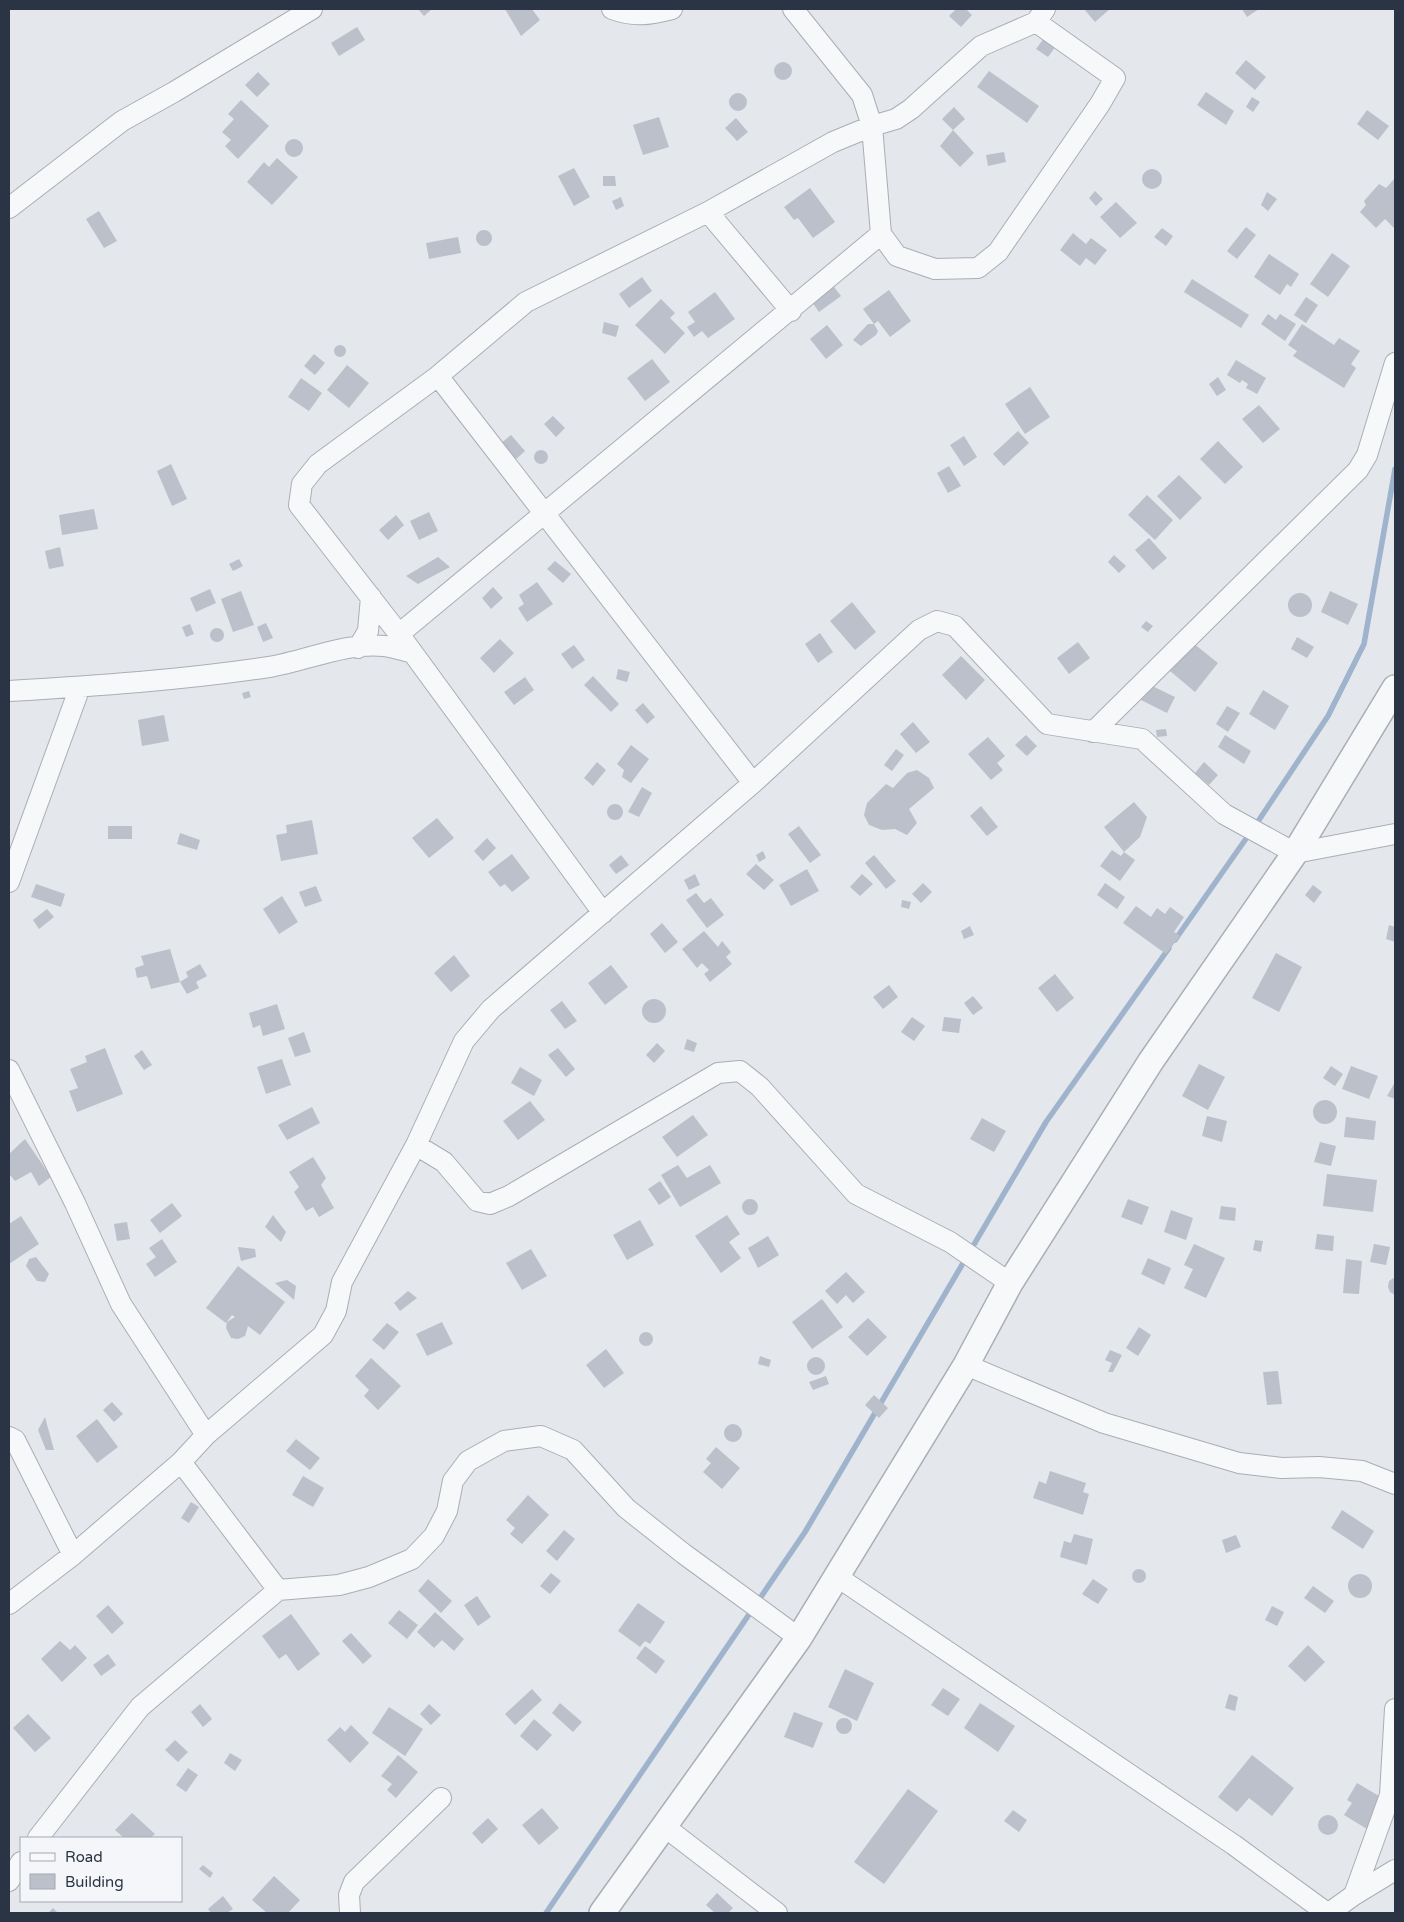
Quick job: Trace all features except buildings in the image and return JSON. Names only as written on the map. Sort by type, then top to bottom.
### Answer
[{"type":"street","points":[[9,208],[122,120],[182,87],[312,9]]},
{"type":"street","points":[[612,9],[626,14],[646,16],[672,9]]},
{"type":"street","points":[[603,913],[399,634],[300,505],[302,484],[318,464],[438,376],[526,302],[708,212],[833,142],[872,126],[896,119],[911,109],[981,46],[1040,15],[1115,78],[1100,104],[998,252],[978,268],[935,269],[896,256],[881,234],[872,126],[862,95],[793,9]]},
{"type":"street","points":[[708,212],[791,310]]},
{"type":"street","points":[[399,634],[881,234]]},
{"type":"street","points":[[1093,732],[1358,470],[1367,455],[1395,363]]},
{"type":"street","points":[[438,376],[752,782]]},
{"type":"street","points":[[358,648],[368,631],[371,597]]},
{"type":"street","points":[[9,1604],[73,1555],[181,1462],[206,1435],[324,1335],[336,1311],[342,1282],[416,1145],[464,1041],[491,1009],[752,782],[919,630],[937,621],[955,626],[1047,724],[1142,739],[1224,814],[1295,854],[1395,834]]},
{"type":"street","points":[[9,691],[80,687],[271,667],[318,654],[358,648],[384,646],[413,653]]},
{"type":"street","points":[[9,882],[80,687]]},
{"type":"street","points":[[602,1913],[798,1638],[966,1365],[1010,1283],[1151,1061],[1295,854],[1395,688]]},
{"type":"street","points":[[9,1070],[75,1203],[121,1304],[206,1435]]},
{"type":"street","points":[[416,1145],[444,1162],[477,1202],[490,1204],[509,1196],[718,1074],[740,1071],[760,1087],[856,1194],[950,1242],[1010,1283]]},
{"type":"street","points":[[966,1365],[1104,1423],[1239,1463],[1282,1468],[1319,1467],[1362,1471],[1395,1484]]},
{"type":"street","points":[[9,1436],[15,1440],[73,1555]]},
{"type":"street","points":[[39,1837],[140,1707],[278,1590],[339,1585],[369,1577],[412,1559],[434,1536],[447,1511],[453,1481],[468,1461],[504,1441],[541,1436],[573,1450],[626,1508],[684,1554],[736,1590],[798,1638]]},
{"type":"street","points":[[181,1462],[278,1590]]},
{"type":"street","points":[[836,1576],[1234,1845],[1328,1913],[1354,1894],[1395,1870]]},
{"type":"street","points":[[1354,1894],[1390,1794],[1395,1709]]},
{"type":"street","points":[[350,1913],[350,1895],[354,1882],[441,1798]]},
{"type":"street","points":[[665,1827],[777,1913]]},
{"type":"street","points":[[9,1881],[20,1864]]},
{"type":"waterway","points":[[1255,826],[1328,716],[1364,644],[1395,469]]},
{"type":"waterway","points":[[1175,940],[1250,833]]},
{"type":"waterway","points":[[546,1913],[805,1532],[1046,1122],[1169,948]]}]
